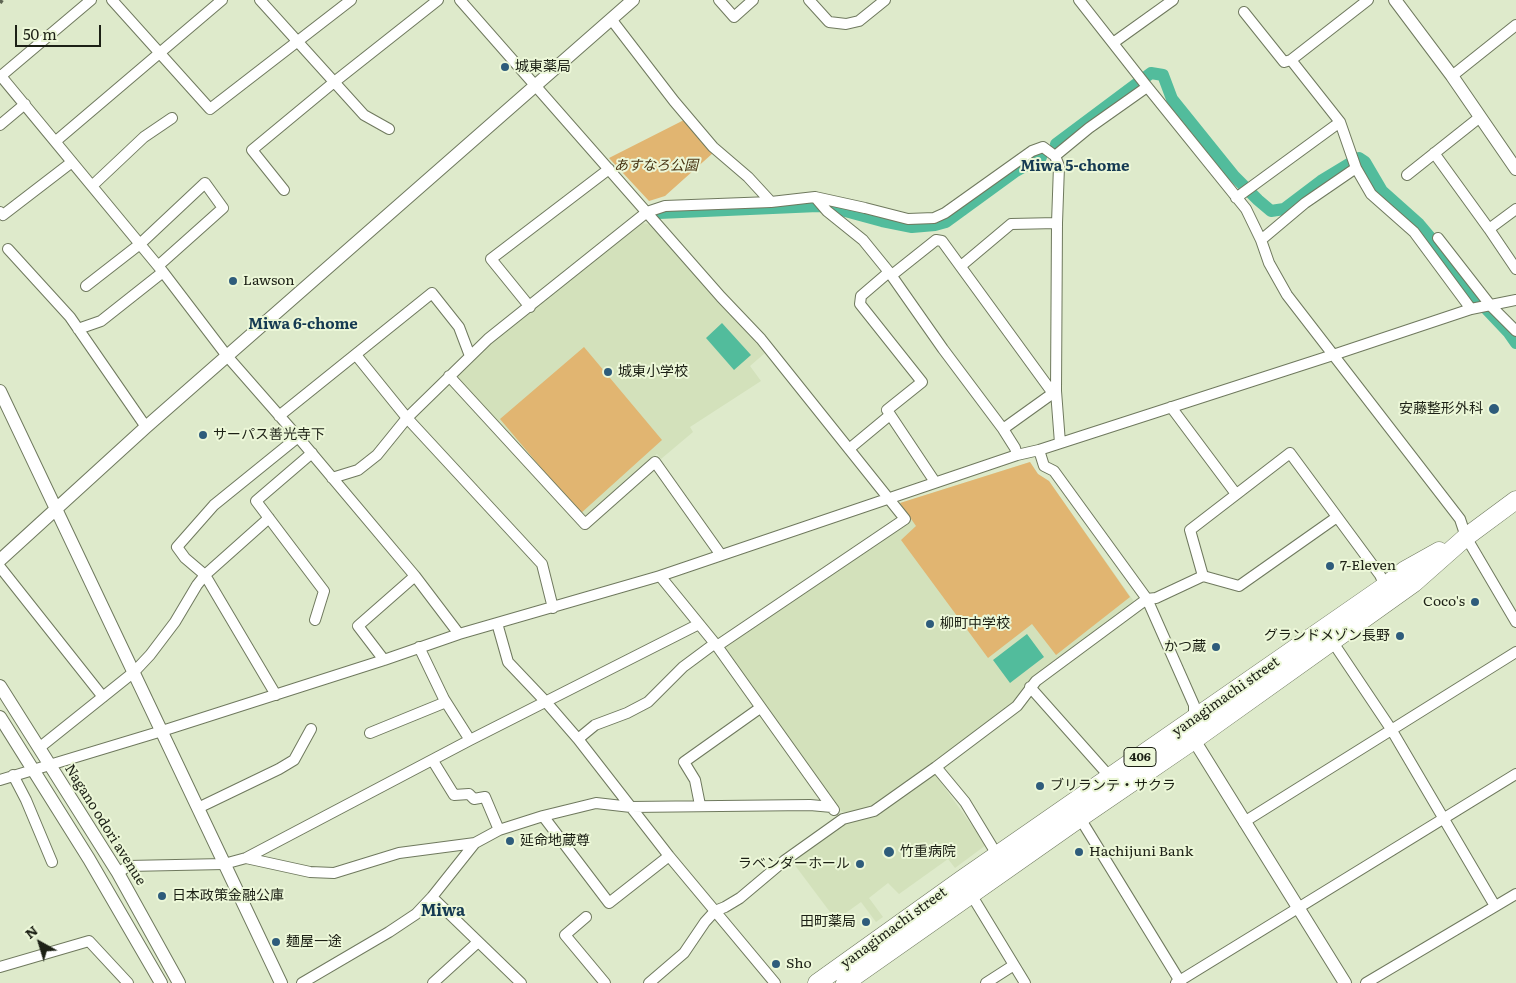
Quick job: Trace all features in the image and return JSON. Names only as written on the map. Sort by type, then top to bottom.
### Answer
[{"type":"highway","name":"yanagimachi street","points":[[1075,811],[1110,777],[1194,719],[1414,583],[1466,536],[1516,500]]},
{"type":"highway","name":"yanagimachi street","points":[[817,983],[966,887],[1075,811],[1194,740],[1328,636],[1405,570],[1466,536]]},
{"type":"highway","name":"yanagimachi street","points":[[845,983],[966,887]]},
{"type":"street","points":[[91,0],[0,75],[161,269],[227,356],[312,453],[415,576],[460,634]]},
{"type":"street","points":[[112,0],[210,109],[352,0]]},
{"type":"street","points":[[56,141],[222,0]]},
{"type":"street","points":[[260,0],[333,83],[364,115],[389,129]]},
{"type":"street","points":[[284,190],[252,150],[438,0]]},
{"type":"street","points":[[460,0],[761,339],[905,519],[683,667],[648,702],[627,713],[595,725],[578,739]]},
{"type":"street","points":[[719,0],[734,17],[753,0]]},
{"type":"street","points":[[809,0],[829,22],[846,24],[859,21],[885,0]]},
{"type":"street","points":[[1079,0],[1144,83],[1244,192],[1246,210],[1262,240],[1269,263],[1288,296],[1460,519],[1466,536],[1516,622]]},
{"type":"street","points":[[1113,43],[1173,0]]},
{"type":"street","points":[[1244,12],[1284,62],[1290,60],[1368,0]]},
{"type":"street","points":[[1395,0],[1452,76],[1516,169]]},
{"type":"street","points":[[0,560],[146,427],[630,1]]},
{"type":"street","points":[[611,19],[674,101],[713,147],[748,177],[771,202]]},
{"type":"street","points":[[1452,76],[1516,25]]},
{"type":"street","points":[[1290,60],[1340,122],[1354,163],[1371,194],[1414,232],[1474,309]]},
{"type":"street","points":[[1055,156],[1144,83]]},
{"type":"street","points":[[0,125],[25,104]]},
{"type":"street","points":[[1407,174],[1480,116]]},
{"type":"street","points":[[92,186],[144,137],[172,118]]},
{"type":"street","points":[[1244,192],[1340,122]]},
{"type":"street","points":[[332,478],[358,470],[377,455],[407,418],[488,339],[647,212],[664,206],[771,202],[865,208],[908,219],[934,218],[946,213],[1032,151],[1043,147],[1055,156],[1060,166],[1054,392],[1060,442]]},
{"type":"street","points":[[1434,153],[1516,269]]},
{"type":"street","points":[[0,212],[3,215],[72,162]]},
{"type":"street","points":[[1262,240],[1354,163]]},
{"type":"street","points":[[530,307],[491,259],[609,169]]},
{"type":"street","points":[[78,329],[101,321],[161,269],[223,208],[205,183],[140,244],[86,286]]},
{"type":"street","points":[[821,204],[863,240],[891,273],[1003,429],[1015,448],[1017,455]]},
{"type":"street","points":[[1488,229],[1516,208]]},
{"type":"street","points":[[961,266],[1011,224],[1057,223]]},
{"type":"street","points":[[1438,238],[1489,306],[1516,331]]},
{"type":"street","points":[[935,482],[887,410],[922,382],[860,304],[861,296],[891,273],[936,240],[942,241],[1054,392]]},
{"type":"street","points":[[8,249],[70,317],[146,427]]},
{"type":"street","points":[[279,416],[432,293],[459,327],[470,356]]},
{"type":"street","points":[[0,780],[162,732],[460,634],[660,576],[1017,455],[1039,450],[1474,309],[1516,300]]},
{"type":"street","points":[[356,355],[407,418],[542,564],[553,608]]},
{"type":"street","points":[[449,376],[585,524],[655,462],[721,555]]},
{"type":"street","points":[[0,392],[282,983]]},
{"type":"street","points":[[1003,429],[1054,392]]},
{"type":"street","points":[[1171,407],[1236,494]]},
{"type":"street","points":[[850,449],[890,414]]},
{"type":"street","points":[[276,695],[205,576],[176,547],[214,505],[298,437]]},
{"type":"street","points":[[1039,450],[1044,466],[1054,471],[1147,599],[1194,704],[1194,740],[1346,983]]},
{"type":"street","points":[[312,453],[256,501],[324,590],[315,620]]},
{"type":"street","points":[[1203,576],[1190,530],[1290,453],[1380,575],[1385,586]]},
{"type":"street","points":[[650,983],[684,953],[705,922],[715,911],[740,898],[784,861],[843,819],[874,810],[936,767],[1017,706],[1036,681],[1147,599],[1156,598],[1203,576],[1239,586],[1337,517]]},
{"type":"street","points":[[39,748],[134,672],[150,655],[175,622],[197,585],[269,518]]},
{"type":"street","points":[[0,567],[103,697]]},
{"type":"street","points":[[384,660],[358,626],[415,576]]},
{"type":"street","points":[[660,576],[700,624],[832,807],[843,819]]},
{"type":"street","points":[[497,623],[508,662],[578,739],[669,856],[775,983]]},
{"type":"street","points":[[118,873],[128,866],[224,864],[246,858],[470,740],[700,624]]},
{"type":"street","points":[[1328,636],[1390,729],[1495,906]]},
{"type":"street","points":[[419,647],[446,702],[470,740]]},
{"type":"street","points":[[1244,822],[1516,652]]},
{"type":"street","name":"Nagano odori avenue","points":[[0,686],[118,873],[180,983]]},
{"type":"street","points":[[1030,687],[1110,777]]},
{"type":"street","points":[[370,733],[446,702]]},
{"type":"street","points":[[700,805],[695,780],[684,762],[760,708]]},
{"type":"street","points":[[0,717],[89,859],[161,983]]},
{"type":"street","points":[[198,808],[294,760],[311,729]]},
{"type":"street","points":[[433,761],[454,795],[469,794],[474,799],[485,797],[499,830]]},
{"type":"street","points":[[936,767],[965,802],[1002,862]]},
{"type":"street","points":[[1075,811],[1179,982],[1516,774]]},
{"type":"street","points":[[13,776],[26,800],[52,862]]},
{"type":"street","points":[[246,858],[310,872],[334,873],[399,853],[475,843],[499,830],[596,802],[631,807],[818,805],[832,807]]},
{"type":"street","points":[[543,816],[609,903],[669,856]]},
{"type":"street","points":[[302,983],[416,914],[475,843]]},
{"type":"street","points":[[966,887],[1025,983]]},
{"type":"street","points":[[1366,983],[1516,894]]},
{"type":"street","points":[[432,897],[520,983]]},
{"type":"street","points":[[586,917],[565,935],[605,983]]},
{"type":"street","points":[[0,967],[89,941],[128,983]]},
{"type":"street","points":[[433,983],[478,942]]},
{"type":"street","points":[[986,983],[1014,965]]},
{"type":"shaded area","name":"城東小学校","points":[[641,223],[649,224],[765,353],[750,366],[761,381],[690,427],[693,432],[661,459],[657,454],[585,516],[581,517],[457,377],[494,339]]},
{"type":"shaded area","points":[[722,323],[751,355],[734,370],[706,338]]},
{"type":"shaded area","name":"柳町中学校","points":[[1030,462],[1038,474],[1049,481],[1135,603],[1014,704],[871,808],[846,813],[841,811],[722,649],[723,645],[910,519],[900,503]]},
{"type":"shaded area","points":[[1027,634],[1044,657],[1010,683],[993,660]]},
{"type":"shaded area","name":"竹重病院","points":[[934,773],[986,845],[955,868],[948,859],[899,894],[888,883],[869,898],[883,917],[876,922],[861,902],[836,920],[791,860],[845,821]]},
{"type":"green space","name":"あすなろ公園","points":[[684,120],[713,153],[665,196],[649,201],[609,158]]},
{"type":"green space","points":[[584,347],[662,440],[580,514],[500,419]]},
{"type":"green space","points":[[1030,462],[1038,474],[1049,481],[1130,597],[1056,655],[1032,624],[988,658],[901,540],[916,526],[900,503]]},
{"type":"waterway","points":[[1056,144],[1151,73],[1163,75],[1172,99],[1234,176],[1271,211],[1284,209],[1321,181],[1359,158],[1365,162],[1382,191],[1419,224],[1475,297],[1516,343]]},
{"type":"waterway","points":[[659,213],[818,206],[834,208],[912,227],[935,225],[946,222],[1016,171],[1041,157]]},
{"type":"place","name":"城東薬局","points":[[505,67]]},
{"type":"place","name":"Lawson","points":[[233,281]]},
{"type":"place","name":"城東小学校","points":[[608,372]]},
{"type":"place","name":"安藤整形外科","points":[[1494,409]]},
{"type":"place","name":"サーパス善光寺下","points":[[203,435]]},
{"type":"place","name":"7-Eleven","points":[[1330,566]]},
{"type":"place","name":"Coco's","points":[[1475,602]]},
{"type":"place","name":"柳町中学校","points":[[930,624]]},
{"type":"place","name":"グランドメゾン長野","points":[[1400,636]]},
{"type":"place","name":"かつ蔵","points":[[1216,647]]},
{"type":"place","name":"ブリランテ・サクラ","points":[[1040,786]]},
{"type":"place","name":"延命地蔵尊","points":[[510,841]]},
{"type":"place","name":"竹重病院","points":[[889,852]]},
{"type":"place","name":"Hachijuni Bank","points":[[1079,852]]},
{"type":"place","name":"ラベンダーホール","points":[[860,864]]},
{"type":"place","name":"日本政策金融公庫","points":[[162,896]]},
{"type":"place","name":"田町薬局","points":[[866,922]]},
{"type":"place","name":"麺屋一途","points":[[276,942]]},
{"type":"place","name":"Sho","points":[[776,964]]},
{"type":"district","name":"Miwa 5-chome","points":[[1075,167]]},
{"type":"district","name":"Miwa 6-chome","points":[[303,325]]},
{"type":"district","name":"Miwa","points":[[443,911]]}]
